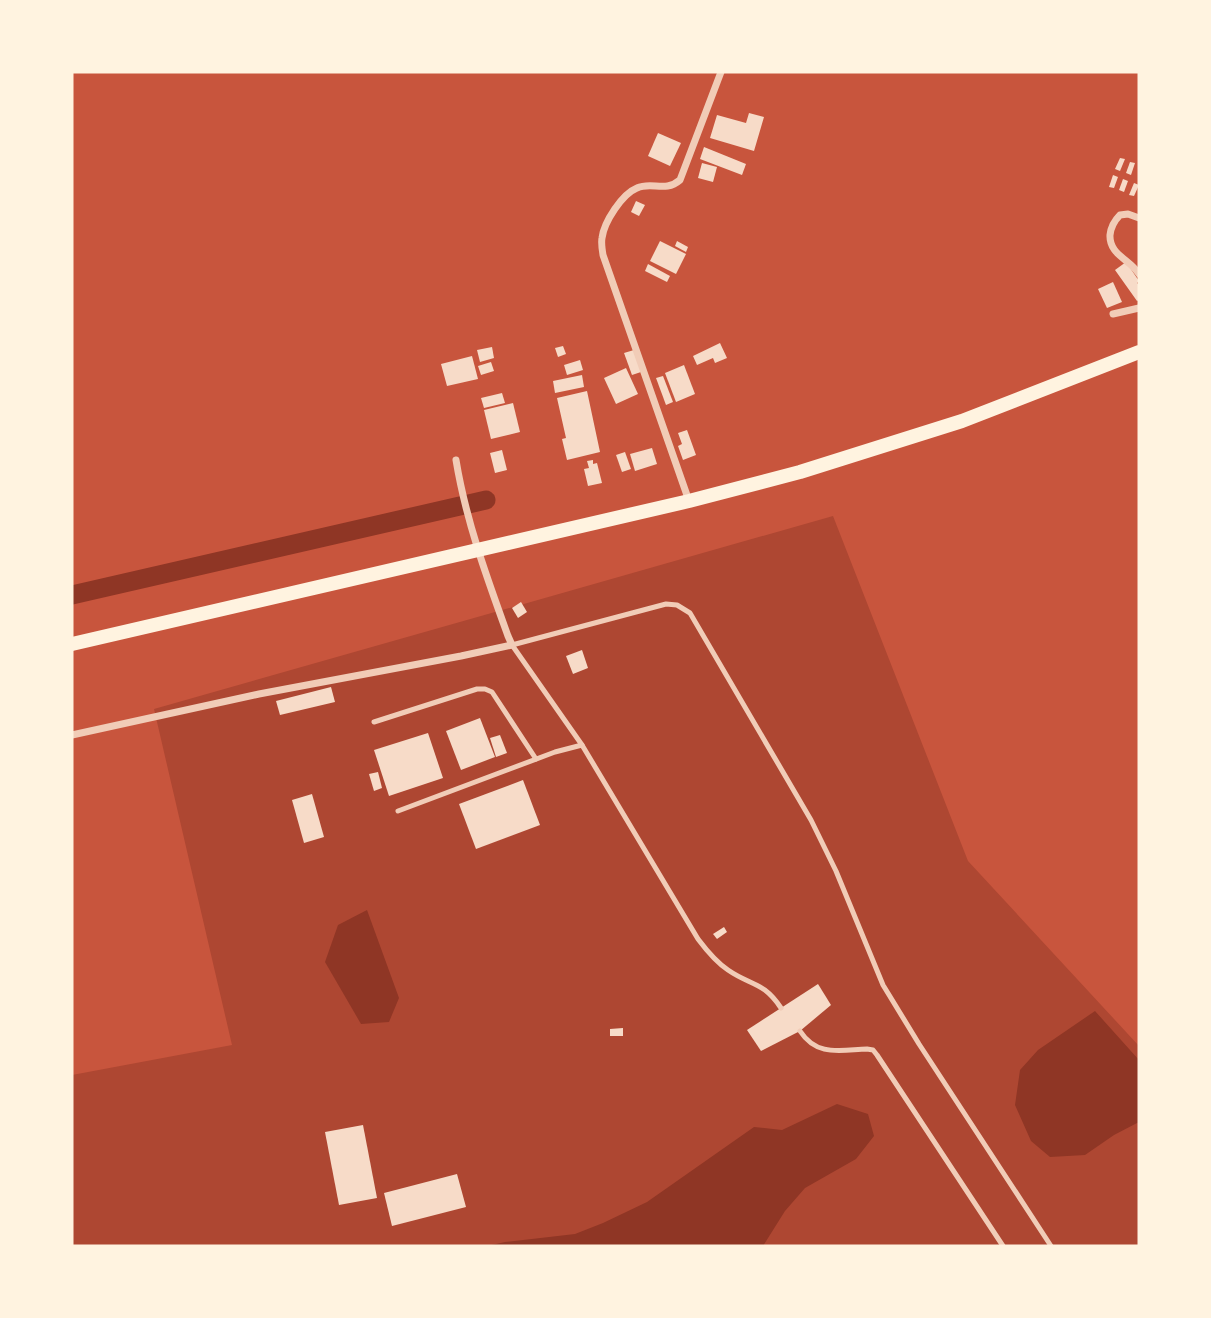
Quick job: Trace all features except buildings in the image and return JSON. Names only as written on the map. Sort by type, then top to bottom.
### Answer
[{"type":"main road","points":[[72,644],[479,556],[800,472],[962,421],[1139,352]]},
{"type":"street","points":[[689,501],[603,255],[601,238],[614,210],[638,187],[671,187],[680,180],[721,72]]},
{"type":"street","points":[[1139,218],[1128,214],[1120,215],[1111,227],[1110,241],[1119,256],[1139,274]]},
{"type":"street","points":[[1113,313],[1139,307]]},
{"type":"street","points":[[72,735],[258,694],[512,645],[479,556],[461,493],[456,460]]},
{"type":"lane","points":[[781,1008],[762,987],[731,973],[716,962],[698,939],[582,745],[512,645],[657,606],[677,605],[690,613],[811,820],[836,871],[883,985],[1051,1246]]},
{"type":"lane","points":[[374,722],[485,688],[492,692],[536,759]]},
{"type":"lane","points":[[398,811],[536,759],[582,745]]},
{"type":"lane","points":[[800,1031],[812,1045],[821,1050],[873,1050],[1003,1246]]},
{"type":"shaded area","points":[[833,516],[968,861],[1139,1046],[1139,1246],[72,1246],[72,1075],[232,1045],[154,709]]},
{"type":"shaded area","points":[[367,910],[399,998],[389,1022],[361,1024],[325,962],[338,925]]},
{"type":"shaded area","points":[[1095,1011],[1139,1060],[1139,1122],[1085,1155],[1050,1157],[1031,1141],[1015,1105],[1020,1070],[1038,1050]]},
{"type":"shaded area","points":[[837,1104],[868,1114],[874,1136],[856,1159],[805,1188],[785,1211],[763,1246],[487,1246],[575,1234],[603,1223],[647,1202],[754,1127],[782,1130]]},
{"type":"waterway","points":[[72,595],[486,500]]}]
